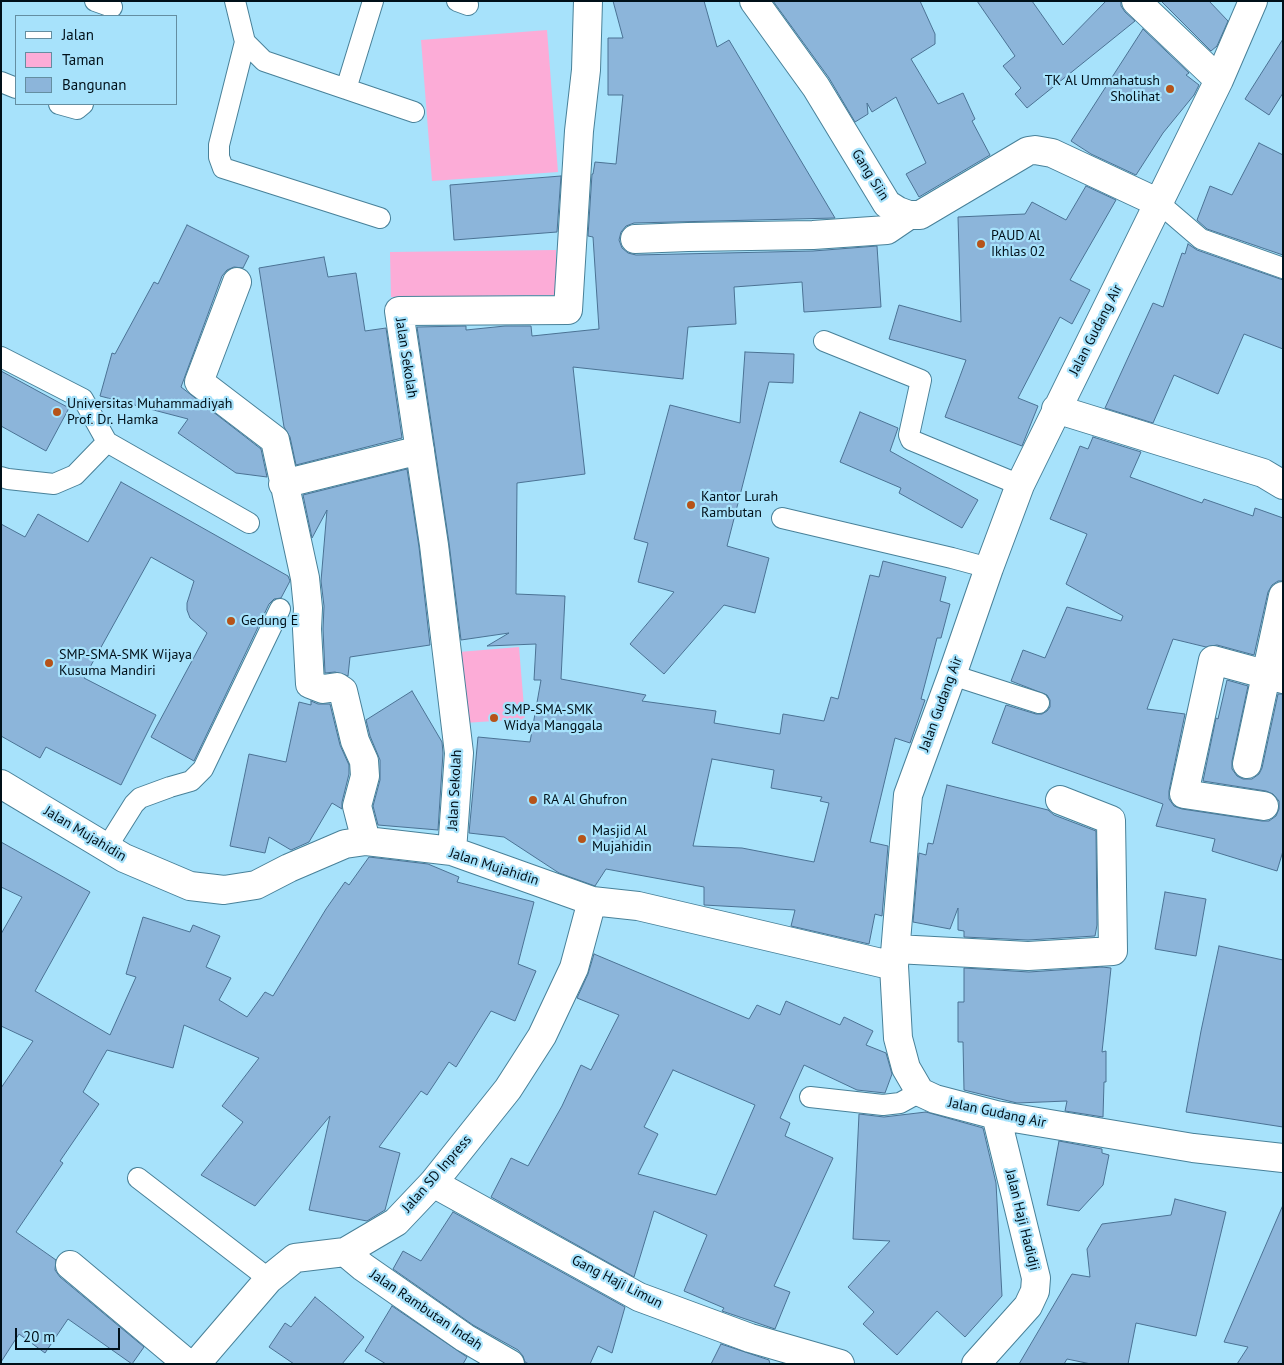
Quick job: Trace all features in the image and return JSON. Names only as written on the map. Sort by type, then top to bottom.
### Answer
[{"type":"street","name":"Jalan Sekolah","points":[[452,851],[459,753],[434,545],[398,311],[568,310],[579,131],[586,70],[588,1]]},
{"type":"street","name":"Gang Siin","points":[[754,1],[816,87],[887,204],[909,215]]},
{"type":"street","points":[[1136,1],[1219,80]]},
{"type":"street","name":"Jalan Gudang Air","points":[[1253,1],[1219,80],[1020,485],[908,796],[895,957],[898,1038],[906,1068],[920,1092],[949,1104],[996,1116],[1193,1148],[1283,1158]]},
{"type":"street","points":[[635,239],[688,236],[813,235],[887,230],[909,215],[920,215],[1028,151],[1042,150],[1159,203]]},
{"type":"street","points":[[237,282],[199,382],[275,440],[283,484],[305,578],[308,608],[307,629],[310,684],[323,689],[337,687],[343,691],[355,741],[364,761],[365,776],[357,806],[366,841]]},
{"type":"street","points":[[1056,409],[1263,473],[1283,484]]},
{"type":"street","points":[[283,484],[420,450]]},
{"type":"street","points":[[1247,764],[1274,677],[1283,596]]},
{"type":"street","points":[[1264,806],[1184,794],[1213,660],[1274,677]]},
{"type":"street","name":"Jalan Mujahidin","points":[[1,784],[124,858],[190,886],[224,890],[256,884],[345,844],[366,841],[452,851],[592,901],[638,906],[895,957],[1028,956],[1113,952],[1111,820],[1060,800]]},
{"type":"street","name":"Jalan SD Inpress","points":[[196,1364],[269,1279],[295,1258],[345,1252],[396,1222],[433,1183],[508,1089],[542,1036],[574,968],[592,901]]},
{"type":"street","name":"Jalan Haji Hadidji","points":[[976,1364],[1028,1306],[1035,1291],[1036,1278],[996,1116]]},
{"type":"street","name":"Gang Haji Limun","points":[[433,1183],[639,1297],[750,1338],[840,1364]]},
{"type":"street","name":"Jalan Rambutan Indah","points":[[345,1252],[363,1267],[466,1338],[510,1364]]},
{"type":"street","points":[[70,1265],[188,1364]]},
{"type":"lane","points":[[235,1],[245,42],[219,146],[219,157],[223,168],[380,218]]},
{"type":"lane","points":[[346,90],[373,1]]},
{"type":"lane","points":[[245,42],[264,61],[414,112]]},
{"type":"lane","points":[[1,82],[15,88]]},
{"type":"lane","points":[[63,105],[77,109],[82,105]]},
{"type":"lane","points":[[1159,203],[1201,238],[1283,268]]},
{"type":"lane","points":[[824,341],[921,380],[909,435],[911,440],[1020,485]]},
{"type":"lane","points":[[1,357],[83,399],[107,442],[249,523]]},
{"type":"lane","points":[[1,477],[54,484],[75,475],[107,442]]},
{"type":"lane","points":[[782,518],[989,568]]},
{"type":"lane","points":[[107,847],[134,804],[140,798],[170,786],[190,781],[203,769],[280,609]]},
{"type":"lane","points":[[952,676],[1039,703]]},
{"type":"lane","points":[[810,1097],[883,1105],[900,1103],[920,1092]]},
{"type":"lane","points":[[138,1178],[269,1279]]},
{"type":"green space","points":[[547,30],[558,172],[432,181],[421,40]]},
{"type":"green space","points":[[556,250],[556,295],[391,297],[390,252]]},
{"type":"green space","points":[[519,647],[525,719],[464,723],[459,652]]},
{"type":"building","points":[[613,1],[704,1],[717,47],[729,40],[835,218],[634,223],[626,226],[621,232],[619,240],[622,248],[628,253],[636,255],[813,251],[877,246],[881,307],[804,312],[802,282],[734,287],[736,324],[688,327],[683,379],[573,367],[585,474],[517,483],[516,594],[565,596],[561,679],[646,695],[642,701],[716,711],[714,723],[780,734],[783,714],[824,721],[831,697],[838,699],[870,575],[879,577],[883,561],[946,577],[940,601],[950,604],[941,638],[937,638],[921,699],[925,700],[910,743],[895,738],[870,842],[888,846],[882,916],[875,914],[869,944],[791,926],[795,910],[704,905],[704,887],[606,869],[595,886],[559,873],[504,837],[469,833],[478,737],[530,742],[541,680],[534,680],[536,644],[487,646],[509,633],[461,640],[449,543],[417,327],[466,326],[466,330],[505,326],[531,326],[532,336],[599,329],[593,237],[588,236],[592,174],[595,162],[616,164],[623,95],[608,95],[608,38],[623,38]],"holes":[[[712,759],[774,770],[771,788],[822,797],[820,801],[829,803],[814,862],[742,848],[693,846]]]},
{"type":"building","points":[[773,1],[920,1],[935,34],[935,44],[911,59],[938,104],[963,93],[975,119],[972,121],[990,155],[919,197],[906,174],[926,163],[896,97],[872,112],[867,103],[868,114],[855,122],[829,78]]},
{"type":"building","points":[[977,1],[1032,1],[1063,45],[1106,1],[1121,1],[1121,6],[1125,12],[1135,21],[1027,108],[1015,94],[1021,88],[1003,66],[1015,56]]},
{"type":"building","points":[[1161,1],[1209,1],[1228,21],[1217,46],[1211,51]]},
{"type":"building","points":[[1143,29],[1189,73],[1186,75],[1199,85],[1194,95],[1163,133],[1136,175],[1091,154],[1071,141]]},
{"type":"building","points":[[1283,39],[1283,93],[1269,115],[1245,99]]},
{"type":"building","points":[[1259,143],[1283,155],[1283,255],[1207,229],[1197,220],[1210,186],[1232,195]]},
{"type":"building","points":[[561,176],[557,232],[454,240],[450,185]]},
{"type":"building","points":[[1086,186],[1116,200],[1070,280],[1090,290],[1072,324],[1060,317],[1018,398],[1038,406],[1022,446],[945,417],[966,360],[889,339],[899,305],[961,322],[958,217],[1025,214],[1032,202],[1066,220]]},
{"type":"building","points":[[187,225],[249,256],[243,268],[234,267],[227,270],[222,276],[181,387],[261,449],[267,477],[236,473],[178,433],[188,419],[100,396],[112,353],[115,354],[154,282],[158,284]]},
{"type":"building","points":[[1188,244],[1197,250],[1283,280],[1283,349],[1244,334],[1218,394],[1174,375],[1153,423],[1105,408],[1153,303],[1163,307],[1182,253],[1185,254]]},
{"type":"building","points":[[324,257],[328,277],[356,273],[365,331],[386,328],[402,438],[296,465],[290,437],[284,427],[259,268]]},
{"type":"building","name":"Kantor Lurah Rambutan","points":[[745,352],[794,354],[793,383],[769,382],[727,546],[769,558],[755,613],[724,605],[664,674],[630,644],[674,592],[638,582],[648,543],[634,539],[670,405],[740,423]]},
{"type":"building","points":[[1,371],[69,408],[46,451],[1,426]]},
{"type":"building","points":[[860,412],[898,428],[890,451],[978,500],[962,528],[899,493],[901,488],[840,462]]},
{"type":"building","points":[[1093,437],[1141,452],[1130,477],[1202,503],[1204,499],[1253,516],[1255,508],[1283,518],[1283,581],[1278,581],[1272,585],[1268,592],[1254,655],[1217,645],[1206,647],[1173,639],[1147,709],[1185,714],[1169,791],[1169,799],[1174,806],[1182,809],[1269,821],[1276,816],[1279,809],[1279,801],[1273,794],[1266,791],[1203,781],[1216,718],[1218,719],[1227,680],[1248,686],[1232,761],[1232,769],[1237,776],[1243,779],[1252,779],[1259,774],[1262,768],[1278,694],[1283,694],[1283,851],[1277,871],[1212,851],[1215,839],[1156,826],[1163,804],[992,743],[1006,705],[1036,714],[1042,714],[1050,707],[1050,700],[1047,695],[1011,681],[1023,650],[1045,658],[1067,607],[1121,621],[1123,616],[1066,584],[1087,534],[1050,519],[1080,446],[1088,449]]},
{"type":"building","points":[[407,469],[419,547],[430,645],[350,657],[348,676],[335,672],[325,673],[324,606],[321,581],[327,510],[312,538],[303,495]]},
{"type":"building","points":[[121,482],[288,576],[290,581],[281,598],[274,599],[269,604],[194,761],[151,737],[207,633],[190,618],[187,610],[187,603],[194,581],[151,557],[84,678],[156,715],[121,785],[46,747],[40,758],[1,736],[1,524],[25,537],[38,514],[88,542]]},
{"type":"building","points":[[412,691],[442,742],[438,830],[378,825],[373,806],[380,780],[380,760],[370,736],[366,720]]},
{"type":"building","points":[[311,701],[318,704],[330,704],[340,745],[349,765],[342,809],[332,803],[309,842],[291,850],[269,837],[265,853],[230,846],[249,754],[286,762],[299,702],[311,705]]},
{"type":"building","points":[[947,785],[1048,810],[1054,815],[1096,831],[1097,925],[1095,936],[1028,940],[964,937],[964,931],[958,930],[958,908],[950,929],[913,922],[919,853],[926,855],[928,843],[933,844]]},
{"type":"building","points":[[1,842],[90,892],[35,991],[110,1035],[136,977],[126,974],[143,917],[190,932],[193,925],[220,936],[206,967],[231,978],[219,1000],[247,1017],[265,992],[273,996],[326,909],[345,882],[349,885],[369,857],[428,864],[459,877],[457,882],[534,902],[518,964],[536,971],[515,1021],[491,1011],[456,1067],[449,1062],[427,1095],[421,1091],[379,1147],[400,1153],[385,1210],[367,1221],[309,1210],[330,1116],[255,1206],[201,1175],[243,1122],[222,1106],[259,1058],[184,1025],[173,1068],[107,1050],[83,1092],[99,1104],[60,1161],[63,1163],[16,1232],[56,1260],[55,1270],[60,1277],[144,1347],[132,1364],[68,1319],[45,1353],[19,1334],[1,1362],[1,1088],[33,1041],[1,1026],[1,934],[22,897],[1,887]]},
{"type":"building","points":[[1165,892],[1206,899],[1196,956],[1155,949]]},
{"type":"building","points":[[1219,946],[1283,960],[1283,1127],[1186,1112]]},
{"type":"building","points":[[594,954],[749,1019],[757,1005],[780,1015],[786,1001],[840,1025],[844,1017],[873,1031],[866,1045],[886,1053],[892,1074],[885,1093],[857,1090],[804,1065],[780,1118],[790,1123],[785,1136],[833,1158],[774,1286],[790,1292],[775,1329],[722,1311],[724,1308],[684,1291],[707,1235],[654,1211],[634,1277],[491,1197],[511,1158],[528,1166],[562,1106],[581,1065],[591,1070],[619,1015],[577,998],[588,974]],"holes":[[[673,1070],[755,1105],[716,1195],[638,1174],[658,1134],[644,1127]]]},
{"type":"building","points":[[964,968],[1029,972],[1111,968],[1102,1052],[1106,1051],[1103,1117],[1065,1111],[1067,1101],[1017,1103],[964,1090],[963,1042],[958,1042],[958,1002],[964,1002]]},
{"type":"building","points":[[926,1112],[983,1128],[996,1183],[1002,1296],[965,1337],[937,1311],[897,1355],[863,1324],[874,1312],[848,1287],[890,1241],[853,1239],[859,1114],[884,1117]]},
{"type":"building","points":[[1059,1141],[1102,1149],[1102,1153],[1109,1155],[1103,1185],[1079,1211],[1047,1205]]},
{"type":"building","points":[[1175,1199],[1226,1212],[1196,1336],[1136,1323],[1128,1364],[1091,1364],[1067,1359],[1064,1364],[1019,1364],[1072,1274],[1090,1277],[1087,1249],[1102,1224],[1171,1215]]},
{"type":"building","points":[[1283,1205],[1283,1364],[1237,1364],[1248,1347],[1224,1342]]},
{"type":"building","points":[[453,1212],[625,1307],[612,1353],[598,1346],[590,1364],[529,1364],[525,1362],[518,1350],[473,1325],[393,1269],[403,1251],[421,1261]]},
{"type":"building","points":[[315,1297],[364,1337],[342,1364],[294,1364],[269,1347],[285,1323],[291,1327]]},
{"type":"building","points":[[392,1306],[467,1357],[463,1364],[386,1364],[365,1351]]},
{"type":"building","points":[[721,1344],[769,1360],[770,1364],[711,1364]]},
{"type":"place","name":"TK Al Ummahatush Sholihat","points":[[1170,89]]},
{"type":"place","name":"PAUD Al Ikhlas 02","points":[[981,244]]},
{"type":"place","name":"Universitas Muhammadiyah Prof. Dr. Hamka","points":[[57,412]]},
{"type":"place","name":"Kantor Lurah Rambutan","points":[[691,505]]},
{"type":"place","name":"Gedung E","points":[[231,621]]},
{"type":"place","name":"SMP-SMA-SMK Wijaya Kusuma Mandiri","points":[[49,663]]},
{"type":"place","name":"SMP-SMA-SMK Widya Manggala","points":[[494,718]]},
{"type":"place","name":"RA Al Ghufron","points":[[533,800]]},
{"type":"place","name":"Masjid Al Mujahidin","points":[[582,839]]}]
